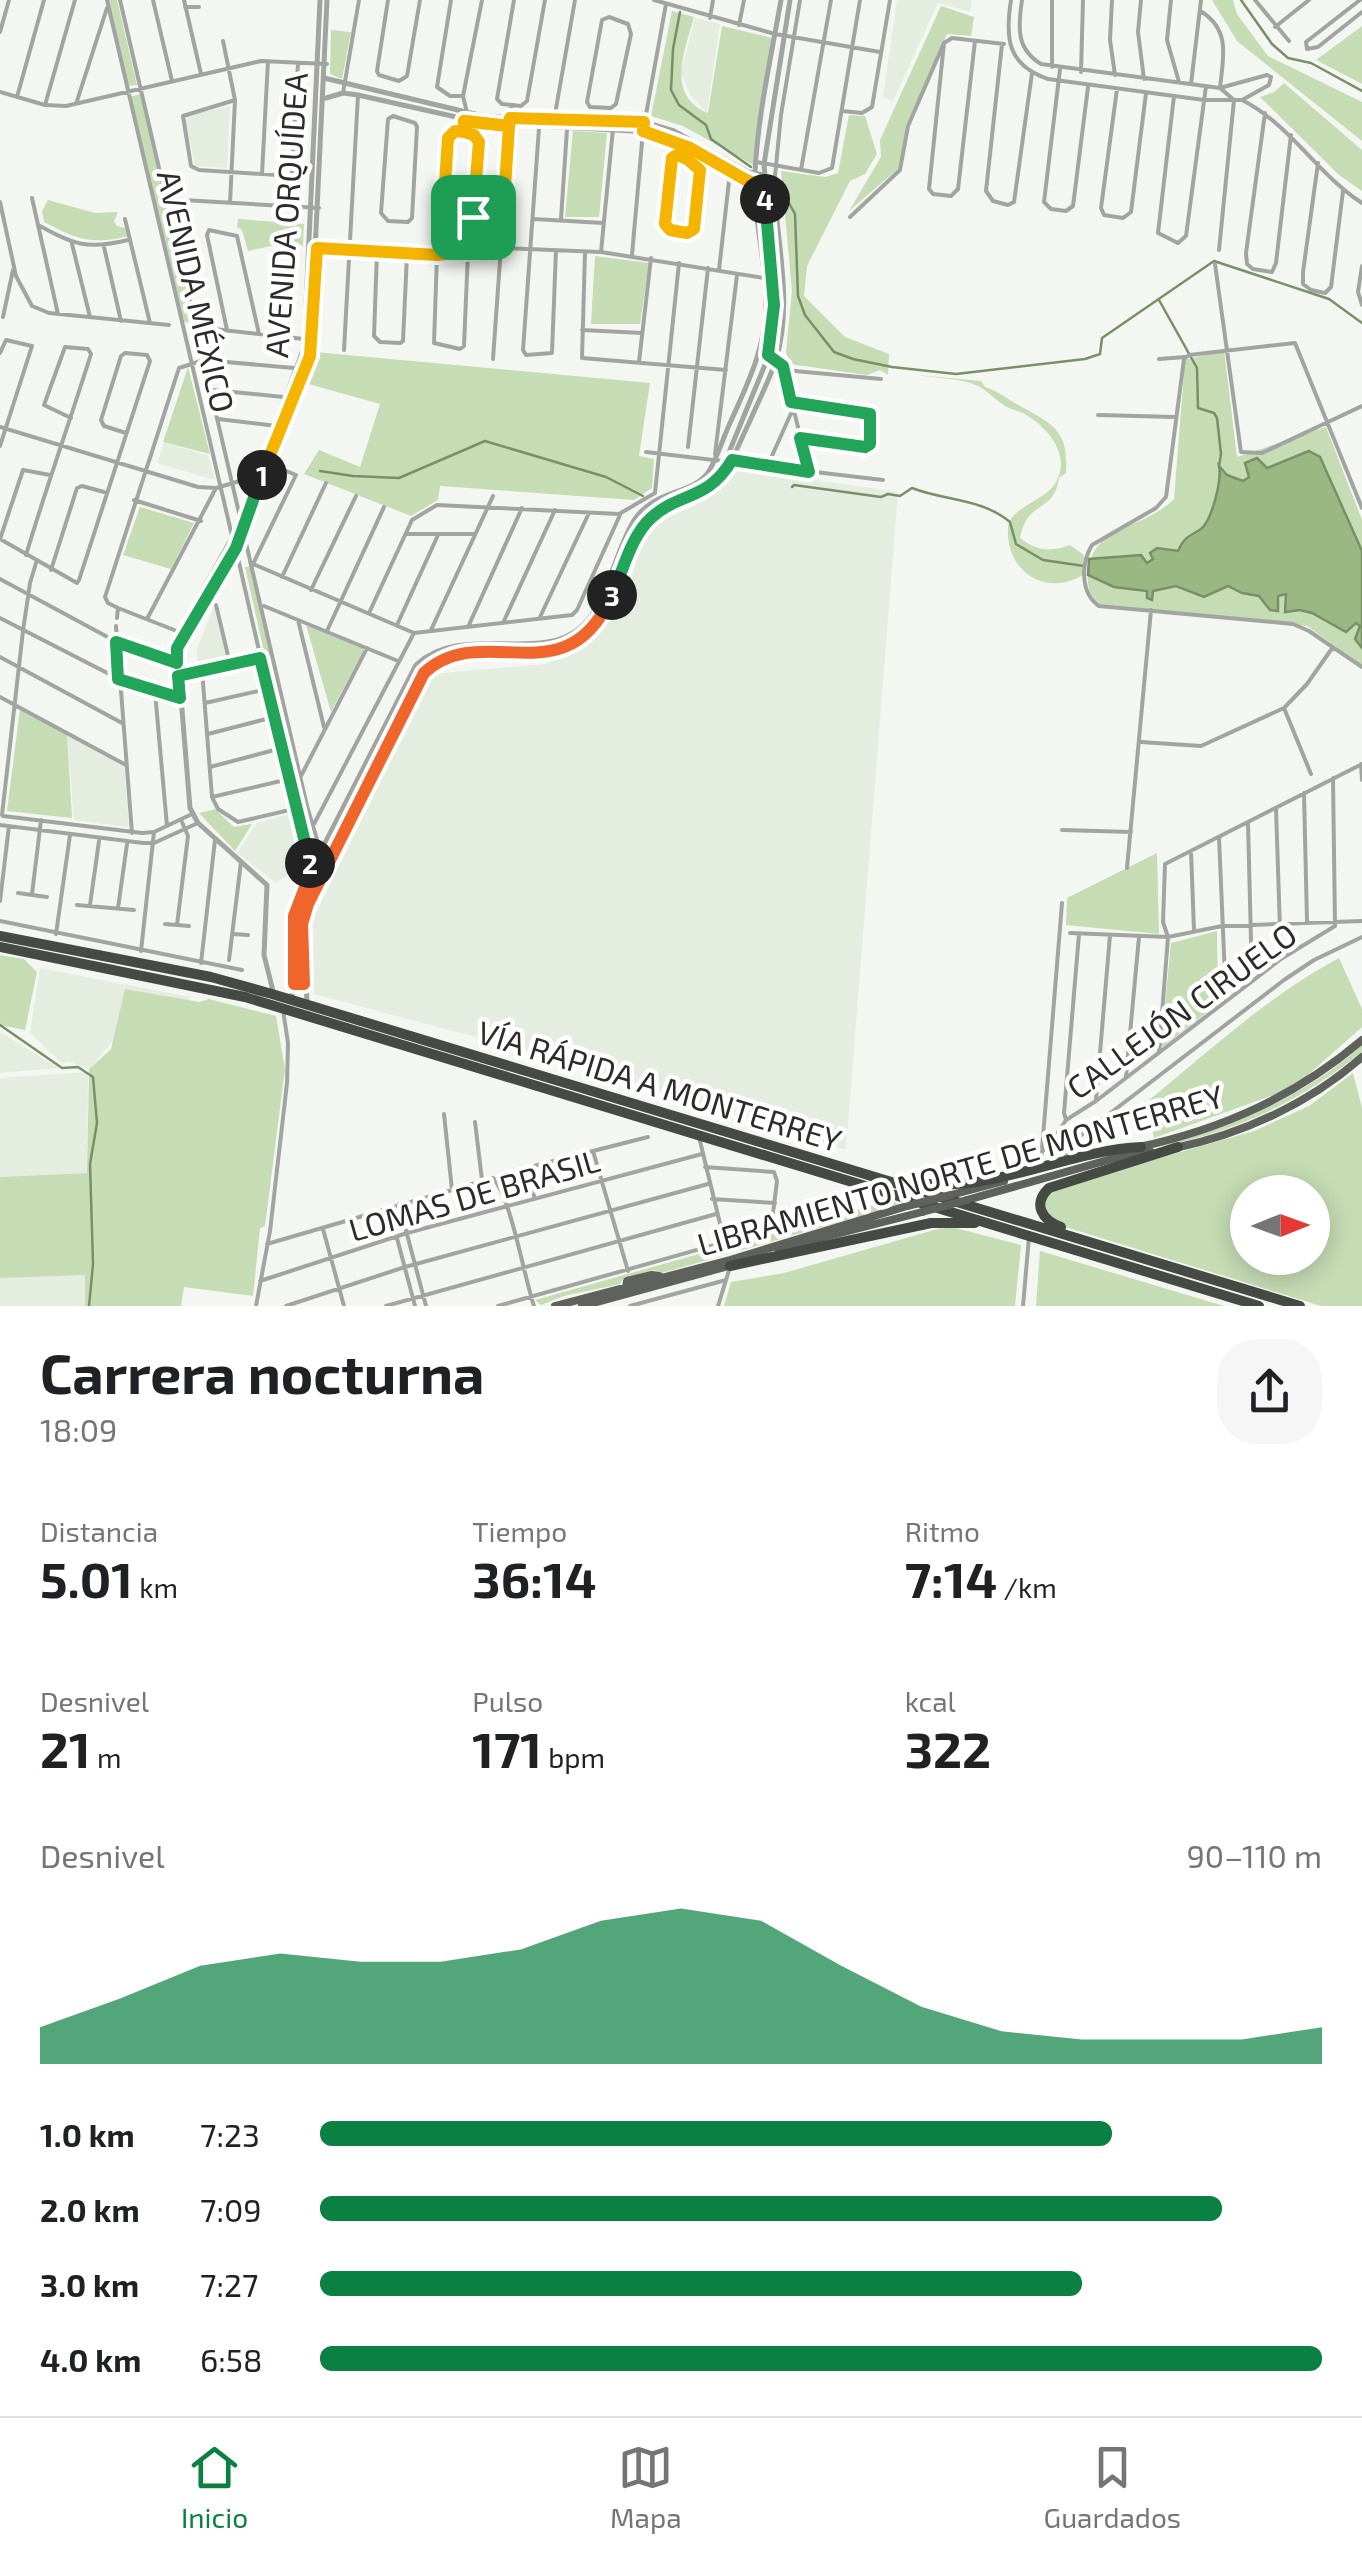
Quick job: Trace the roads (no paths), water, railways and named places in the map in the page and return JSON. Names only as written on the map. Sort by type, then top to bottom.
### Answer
[{"type":"highway","name":"VÍA RÁPIDA A MONTERREY","points":[[0,936],[211,977],[272,994],[287,1005],[307,1005],[959,1199],[1300,1306]]},
{"type":"highway","points":[[0,946],[287,1005],[1258,1306]]},
{"type":"highway","points":[[837,1164],[948,1187],[1041,1166],[1066,1154],[1141,1146]]},
{"type":"highway","points":[[1073,1237],[1043,1216],[1039,1204],[1046,1190],[1178,1147]]},
{"type":"highway","points":[[730,1263],[938,1222],[994,1225]]},
{"type":"main road","name":"LIBRAMIENTO NORTE DE MONTERREY","points":[[959,1199],[1226,1124],[1314,1077],[1362,1040]]},
{"type":"main road","name":"LIBRAMIENTO NORTE DE MONTERREY","points":[[555,1306],[629,1291],[664,1278],[730,1263],[908,1206],[959,1199],[1235,1131],[1316,1091],[1362,1057]]},
{"type":"main road","points":[[582,1306],[959,1199]]},
{"type":"street","points":[[0,32],[9,0]]},
{"type":"street","points":[[17,97],[44,0]]},
{"type":"street","points":[[44,105],[75,0]]},
{"type":"street","name":"AVENIDA MÉXICO","points":[[120,0],[307,806],[326,866]]},
{"type":"street","points":[[153,0],[172,81]]},
{"type":"street","points":[[184,0],[201,74]]},
{"type":"street","name":"AVENIDA ORQUÍDEA","points":[[302,368],[313,248],[324,0]]},
{"type":"street","points":[[344,89],[359,0]]},
{"type":"street","points":[[388,0],[377,71],[379,76],[399,82],[407,76],[420,0]]},
{"type":"street","points":[[450,0],[436,85],[450,96],[463,96]]},
{"type":"street","points":[[464,132],[463,96],[482,0]]},
{"type":"street","points":[[514,0],[497,98],[511,106],[523,106],[527,101],[545,0]]},
{"type":"street","points":[[554,120],[575,0]]},
{"type":"street","points":[[654,0],[739,26],[880,52]]},
{"type":"street","points":[[682,8],[683,0]]},
{"type":"street","points":[[710,18],[713,0]]},
{"type":"street","points":[[739,26],[744,0]]},
{"type":"street","points":[[256,1306],[287,1083],[287,1005],[294,984],[294,916],[312,869],[416,665],[430,654],[454,646],[554,640],[580,628],[595,608],[636,516],[661,496],[698,482],[709,471],[760,353],[765,319],[764,277],[755,174],[781,0]]},
{"type":"street","points":[[728,461],[768,355],[773,324],[764,164],[790,0]]},
{"type":"street","points":[[307,1005],[302,924],[326,866],[424,673],[450,656],[554,650],[585,637],[604,613],[643,527],[667,507],[706,489],[728,461],[776,358],[782,326],[783,281],[773,176],[800,0]]},
{"type":"street","points":[[801,170],[831,0]]},
{"type":"street","points":[[756,162],[829,171],[834,164],[860,0]]},
{"type":"street","points":[[843,111],[862,113],[872,106],[890,0]]},
{"type":"street","points":[[1011,0],[986,191],[993,201],[1008,204],[1015,198],[1032,74]]},
{"type":"street","points":[[850,217],[900,170],[908,126],[944,43],[952,38],[1006,44],[1032,74],[1060,82],[1204,100],[1242,100],[1269,85],[1271,77],[1267,75],[1220,88],[1052,68],[1035,61],[1022,46],[1022,0]]},
{"type":"street","points":[[1052,0],[1052,68]]},
{"type":"street","points":[[1081,72],[1083,0]]},
{"type":"street","points":[[1112,0],[1110,40],[1115,75]]},
{"type":"street","points":[[1141,0],[1138,32],[1144,79]]},
{"type":"street","points":[[1171,0],[1168,40],[1179,82]]},
{"type":"street","points":[[1191,84],[1202,0]]},
{"type":"street","points":[[1275,28],[1309,0]]},
{"type":"street","points":[[1360,0],[1306,42],[1306,49],[1314,49],[1362,12]]},
{"type":"street","points":[[1258,1],[1288,41]]},
{"type":"street","points":[[76,104],[108,2]]},
{"type":"street","name":"AVENIDA MÉXICO","points":[[108,2],[218,488],[241,568],[295,808],[318,883]]},
{"type":"street","points":[[632,255],[644,122],[666,4]]},
{"type":"street","points":[[185,7],[199,7]]},
{"type":"street","points":[[1202,12],[1224,39],[1220,88]]},
{"type":"street","points":[[609,16],[628,24],[631,34],[616,104],[602,109],[588,106],[587,102],[602,20],[609,16]]},
{"type":"street","points":[[944,43],[929,188],[933,194],[951,196],[958,189],[976,40]]},
{"type":"street","points":[[223,42],[235,100],[230,203]]},
{"type":"street","points":[[0,92],[44,105],[76,104],[268,60],[323,64]]},
{"type":"street","points":[[262,174],[268,60]]},
{"type":"street","points":[[290,206],[298,63]]},
{"type":"street","points":[[1060,69],[1044,202],[1050,209],[1066,211],[1073,206],[1088,86]]},
{"type":"street","points":[[322,78],[358,95],[465,117],[539,128],[643,131],[690,148],[755,184],[774,186]]},
{"type":"street","points":[[386,92],[390,80]]},
{"type":"street","points":[[1174,96],[1158,233],[1178,243],[1186,236],[1206,86]]},
{"type":"street","points":[[1220,88],[1234,100]]},
{"type":"street","points":[[321,99],[344,89],[386,92],[465,117]]},
{"type":"street","points":[[1118,89],[1102,208],[1104,214],[1124,218],[1131,212],[1146,92]]},
{"type":"street","points":[[344,350],[358,95]]},
{"type":"street","points":[[446,108],[450,96]]},
{"type":"street","points":[[403,118],[408,97]]},
{"type":"street","points":[[235,100],[185,114],[182,120],[191,166],[199,170],[292,176]]},
{"type":"street","points":[[1219,250],[1234,100]]},
{"type":"street","points":[[1242,100],[1291,135],[1343,191],[1362,203]]},
{"type":"street","points":[[493,359],[511,106]]},
{"type":"street","points":[[600,121],[602,109]]},
{"type":"street","points":[[1265,113],[1247,264],[1252,269],[1272,272],[1276,263],[1291,135]]},
{"type":"street","points":[[392,116],[403,118],[417,127],[412,218],[408,222],[388,221],[382,213],[388,120],[392,116]]},
{"type":"street","points":[[509,122],[644,122],[692,139],[755,174],[773,176]]},
{"type":"street","points":[[539,128],[523,350],[526,355],[552,352],[556,250]]},
{"type":"street","points":[[561,220],[567,128]]},
{"type":"street","points":[[601,252],[612,129]]},
{"type":"street","points":[[455,131],[464,132],[474,135],[479,142],[474,214],[469,221],[449,222],[443,214],[448,138],[455,131]]},
{"type":"street","points":[[687,159],[692,139]]},
{"type":"street","points":[[677,155],[687,159],[700,170],[694,229],[687,233],[670,230],[665,224],[672,158],[677,155]]},
{"type":"street","points":[[1318,164],[1303,272],[1306,288],[1328,292],[1343,191]]},
{"type":"street","points":[[718,270],[730,172]]},
{"type":"street","points":[[32,198],[58,314]]},
{"type":"street","points":[[166,199],[315,208]]},
{"type":"street","points":[[0,202],[20,289],[32,306],[58,314],[170,324]]},
{"type":"street","points":[[125,219],[150,323]]},
{"type":"street","points":[[534,219],[602,223]]},
{"type":"street","points":[[38,225],[72,244],[104,246],[130,239]]},
{"type":"street","points":[[227,330],[207,235],[210,230],[237,236],[259,334]]},
{"type":"street","points":[[0,232],[9,236]]},
{"type":"street","points":[[72,244],[90,318]]},
{"type":"street","points":[[290,337],[272,252],[289,244],[298,246]]},
{"type":"street","points":[[104,246],[121,321]]},
{"type":"street","points":[[313,248],[407,255],[501,248],[601,252],[783,281]]},
{"type":"street","name":"AVENIDA ORQUÍDEA","points":[[272,994],[264,955],[267,885],[192,814],[177,648],[232,538],[313,340],[313,248]]},
{"type":"street","points":[[377,252],[374,336],[380,342],[400,344],[407,255]]},
{"type":"street","points":[[437,255],[434,343],[460,349],[464,346],[468,252]]},
{"type":"street","points":[[586,252],[581,356],[586,360],[726,370]]},
{"type":"street","points":[[639,362],[651,258]]},
{"type":"street","points":[[369,613],[412,520],[442,504],[619,514],[654,494],[679,264]]},
{"type":"street","points":[[1215,264],[1241,452],[1262,453],[1362,406]]},
{"type":"street","points":[[3,318],[14,265]]},
{"type":"street","points":[[1361,304],[1362,266]]},
{"type":"street","points":[[688,448],[708,268]]},
{"type":"street","points":[[714,459],[737,273]]},
{"type":"street","points":[[182,326],[198,328]]},
{"type":"street","points":[[214,329],[313,340]]},
{"type":"street","points":[[582,330],[642,333]]},
{"type":"street","points":[[0,353],[8,340],[32,344],[0,446]]},
{"type":"street","points":[[1158,359],[1296,343],[1359,492],[1362,508]]},
{"type":"street","points":[[26,556],[50,475],[72,418],[92,351],[64,347],[44,405],[72,418]]},
{"type":"street","points":[[50,475],[26,468],[22,472],[0,536],[3,543],[73,582],[79,580],[150,360],[147,355],[125,353],[120,358],[101,422],[126,433]]},
{"type":"street","points":[[760,353],[776,358],[784,370],[809,472]]},
{"type":"street","points":[[1185,356],[1166,497],[1156,508],[1098,539],[1088,552],[1086,589],[1094,604],[1293,624],[1362,667]]},
{"type":"street","points":[[183,633],[118,608],[106,600],[105,592],[179,368],[204,360],[302,368]]},
{"type":"street","points":[[784,370],[881,380]]},
{"type":"street","points":[[193,378],[208,376]]},
{"type":"street","points":[[211,390],[289,397]]},
{"type":"street","points":[[791,402],[870,415],[868,446],[800,438]]},
{"type":"street","points":[[767,467],[793,409]]},
{"type":"street","points":[[1098,415],[1175,417]]},
{"type":"street","points":[[218,419],[278,426]]},
{"type":"street","name":"AVENIDA ORQUÍDEA","points":[[183,633],[236,548],[278,426]]},
{"type":"street","points":[[3,428],[198,487],[218,488],[258,476]]},
{"type":"street","points":[[206,430],[220,428]]},
{"type":"street","points":[[646,452],[882,480]]},
{"type":"street","points":[[253,564],[296,475],[267,463]]},
{"type":"street","points":[[282,577],[326,483]]},
{"type":"street","points":[[51,570],[75,490],[82,486],[106,492]]},
{"type":"street","points":[[146,619],[218,488]]},
{"type":"street","points":[[312,590],[356,496]]},
{"type":"street","points":[[431,630],[493,496]]},
{"type":"street","points":[[134,500],[201,521]]},
{"type":"street","points":[[327,630],[384,508]]},
{"type":"street","points":[[468,627],[522,508]]},
{"type":"street","points":[[503,623],[555,510]]},
{"type":"street","points":[[540,618],[589,512]]},
{"type":"street","points":[[241,568],[253,564],[414,632],[572,614],[620,519],[619,514]]},
{"type":"street","points":[[406,534],[475,534]]},
{"type":"street","points":[[397,625],[438,535]]},
{"type":"street","points":[[36,562],[23,631],[1,815],[154,832],[192,814]]},
{"type":"street","points":[[0,579],[116,642],[177,663]]},
{"type":"street","points":[[216,605],[230,664]]},
{"type":"street","points":[[262,606],[398,660]]},
{"type":"street","points":[[116,618],[118,608]]},
{"type":"street","points":[[1127,868],[1151,610]]},
{"type":"street","points":[[0,618],[118,679],[180,698]]},
{"type":"street","points":[[298,620],[324,730]]},
{"type":"street","points":[[116,626],[132,832]]},
{"type":"street","points":[[314,824],[414,632]]},
{"type":"street","points":[[1141,742],[1201,746],[1284,708],[1333,647]]},
{"type":"street","points":[[301,776],[367,648]]},
{"type":"street","points":[[0,657],[122,723]]},
{"type":"street","points":[[178,676],[260,658]]},
{"type":"street","points":[[202,670],[212,798],[218,810],[238,822],[307,806]]},
{"type":"street","points":[[204,703],[267,689]]},
{"type":"street","points":[[156,692],[167,826]]},
{"type":"street","points":[[0,697],[126,765]]},
{"type":"street","points":[[1284,708],[1311,774]]},
{"type":"street","points":[[208,734],[274,718]]},
{"type":"street","points":[[210,767],[282,748]]},
{"type":"street","points":[[1160,1052],[1168,937],[1163,867],[1362,764],[1362,780]]},
{"type":"street","points":[[1333,778],[1337,922]]},
{"type":"street","points":[[212,798],[288,779]]},
{"type":"street","points":[[1304,794],[1307,922]]},
{"type":"street","points":[[1276,807],[1281,959]]},
{"type":"street","points":[[32,894],[41,820]]},
{"type":"street","points":[[176,925],[186,829],[181,820]]},
{"type":"street","points":[[1248,822],[1252,980]]},
{"type":"street","points":[[0,825],[99,839],[154,842],[198,823]]},
{"type":"street","points":[[0,901],[9,826]]},
{"type":"street","points":[[1062,830],[1131,832]]},
{"type":"street","points":[[141,951],[154,832]]},
{"type":"street","points":[[56,934],[70,835]]},
{"type":"street","points":[[1219,837],[1226,1001]]},
{"type":"street","points":[[90,906],[99,839]]},
{"type":"street","points":[[201,963],[216,840]]},
{"type":"street","points":[[118,908],[127,842]]},
{"type":"street","points":[[1191,851],[1194,930]]},
{"type":"street","points":[[229,960],[241,862]]},
{"type":"street","points":[[18,893],[47,896]]},
{"type":"street","points":[[1041,1166],[1062,903]]},
{"type":"street","points":[[77,905],[134,910]]},
{"type":"street","points":[[0,921],[242,970]]},
{"type":"street","points":[[1070,933],[1168,937],[1250,923],[1362,921]]},
{"type":"street","name":"CALLEJÓN CIRUELO","points":[[1055,1136],[1066,1120],[1252,980],[1331,930],[1337,922]]},
{"type":"street","points":[[165,924],[189,926]]},
{"type":"street","points":[[232,934],[248,935]]},
{"type":"street","points":[[1066,1120],[1079,934]]},
{"type":"street","points":[[1096,1101],[1110,935]]},
{"type":"street","points":[[1042,1150],[1066,1154],[1096,1123],[1284,980],[1362,936]]},
{"type":"street","points":[[1126,1078],[1139,937]]},
{"type":"street","points":[[294,984],[304,984]]},
{"type":"street","points":[[444,1114],[452,1190]]},
{"type":"street","points":[[475,1122],[482,1180]]},
{"type":"street","points":[[699,1135],[725,1244]]},
{"type":"street","points":[[535,1198],[531,1168],[648,1137]]},
{"type":"street","points":[[594,1151],[628,1271]]},
{"type":"street","name":"LOMAS DE BRASIL","points":[[260,1281],[407,1233],[702,1154]]},
{"type":"street","points":[[498,1306],[771,1229],[776,1178],[768,1170],[705,1167]]},
{"type":"street","points":[[267,1244],[482,1180],[497,1181],[534,1306]]},
{"type":"street","points":[[286,1306],[405,1267],[708,1184]]},
{"type":"street","points":[[712,1198],[775,1202]]},
{"type":"street","points":[[399,1204],[426,1306]]},
{"type":"street","points":[[389,1208],[415,1306]]},
{"type":"street","points":[[386,1306],[716,1214]]},
{"type":"street","points":[[323,1228],[344,1306]]},
{"type":"street","points":[[1023,1306],[1029,1237]]},
{"type":"street","points":[[718,1306],[730,1263]]},
{"type":"street","points":[[629,1291],[630,1306],[726,1280]]},
{"type":"waterway","points":[[1241,0],[1272,44],[1288,58],[1311,63],[1362,91]]},
{"type":"waterway","points":[[680,12],[671,90],[679,105],[706,125],[711,139],[751,167]]},
{"type":"waterway","points":[[780,187],[795,214],[798,296],[805,315],[834,352],[853,359],[956,374],[1085,359],[1100,354],[1102,338],[1214,261],[1329,299],[1362,323]]},
{"type":"waterway","points":[[1159,300],[1197,368],[1198,408],[1214,413],[1217,418],[1219,466]]},
{"type":"waterway","points":[[320,471],[399,478],[485,441],[606,477],[643,496]]},
{"type":"waterway","points":[[792,487],[881,497],[900,496],[912,488],[975,504],[1010,522],[1016,544],[1043,560],[1084,566]]},
{"type":"waterway","points":[[0,1025],[62,1068],[78,1067],[93,1077],[97,1123],[90,1164],[93,1264],[89,1306]]}]
